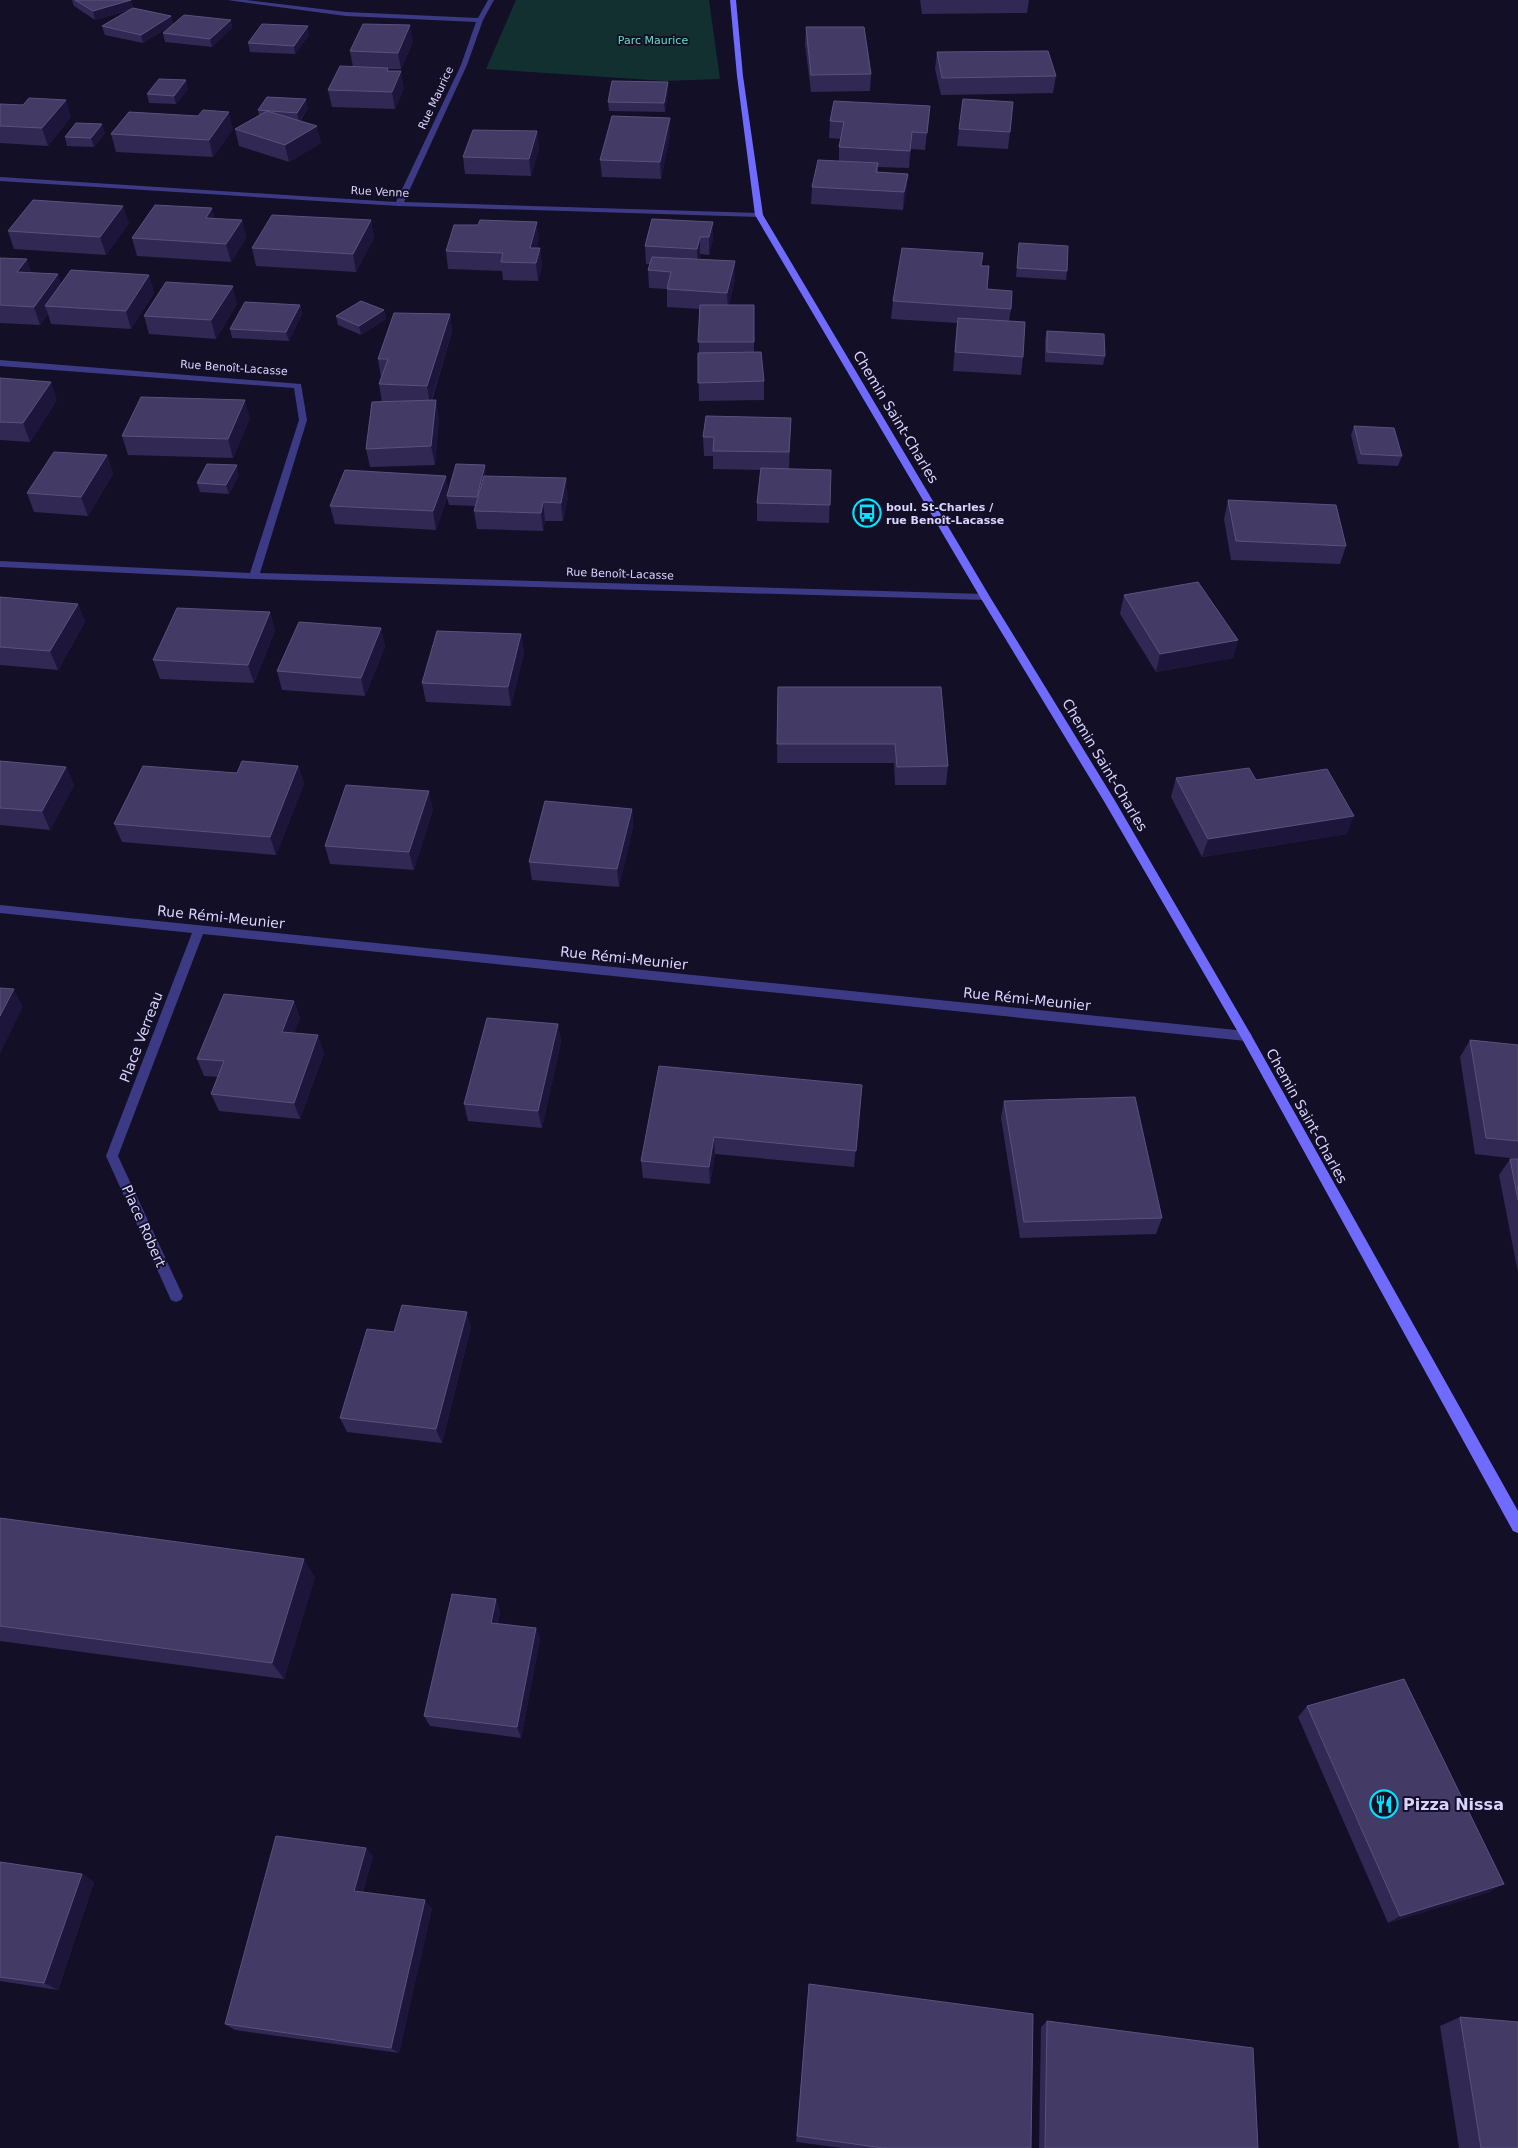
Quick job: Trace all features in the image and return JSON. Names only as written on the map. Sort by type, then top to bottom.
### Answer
[{"type":"main road","name":"Chemin Saint-Charles","points":[[733,0],[740,76],[759,215],[985,597],[1101,786],[1246,1036],[1518,1526]]},
{"type":"street","points":[[230,0],[346,14],[480,20]]},
{"type":"street","name":"Rue Maurice","points":[[400,204],[464,65],[480,20],[491,0]]},
{"type":"street","name":"Rue Venne","points":[[0,179],[400,204],[759,215]]},
{"type":"street","name":"Rue Benoît-Lacasse","points":[[0,362],[298,386],[303,420],[254,576]]},
{"type":"street","name":"Rue Benoît-Lacasse","points":[[0,564],[254,576],[985,597]]},
{"type":"street","name":"Rue Rémi-Meunier","points":[[0,909],[1246,1036]]},
{"type":"street","name":"Place Verreau","points":[[112,1156],[199,929]]},
{"type":"street","name":"Place Robert","points":[[112,1156],[176,1296]]},
{"type":"green space","name":"Parc Maurice","points":[[516,0],[709,0],[720,79],[665,81],[486,69]]},
{"type":"building","points":[[75,0],[131,0],[93,11]]},
{"type":"building","points":[[133,8],[171,16],[141,35],[102,26]]},
{"type":"building","points":[[184,15],[231,20],[210,39],[163,33]]},
{"type":"building","points":[[262,24],[308,26],[294,46],[248,43]]},
{"type":"building","points":[[363,24],[410,25],[398,53],[350,51]]},
{"type":"building","points":[[806,27],[864,27],[871,74],[811,75]]},
{"type":"building","points":[[1048,51],[1056,76],[942,78],[937,52]]},
{"type":"building","points":[[340,66],[388,68],[387,71],[401,71],[392,92],[328,90]]},
{"type":"building","points":[[159,79],[186,80],[174,96],[147,94]]},
{"type":"building","points":[[612,81],[668,82],[664,103],[608,102]]},
{"type":"building","points":[[267,97],[306,99],[297,113],[258,110]]},
{"type":"building","points":[[29,98],[66,100],[42,128],[0,126],[0,104],[23,105]]},
{"type":"building","points":[[963,99],[1013,102],[1010,132],[959,129]]},
{"type":"building","points":[[834,101],[930,106],[927,133],[912,132],[910,151],[839,147],[844,122],[830,121]]},
{"type":"building","points":[[203,110],[229,112],[209,140],[111,134],[129,112],[198,116]]},
{"type":"building","points":[[267,111],[317,126],[285,145],[235,129]]},
{"type":"building","points":[[612,116],[670,118],[660,162],[600,160]]},
{"type":"building","points":[[76,123],[102,124],[91,138],[65,137]]},
{"type":"building","points":[[473,130],[537,131],[529,159],[463,157]]},
{"type":"building","points":[[818,160],[878,163],[876,172],[908,174],[904,192],[812,187]]},
{"type":"building","points":[[33,200],[123,206],[100,237],[8,231]]},
{"type":"building","points":[[155,205],[212,208],[206,218],[242,220],[226,244],[132,238]]},
{"type":"building","points":[[272,215],[371,220],[353,254],[252,248]]},
{"type":"building","points":[[652,219],[713,222],[709,237],[700,237],[697,249],[645,246]]},
{"type":"building","points":[[480,220],[537,222],[530,248],[540,248],[536,263],[501,262],[503,253],[446,251],[454,225],[478,225]]},
{"type":"building","points":[[1019,243],[1068,246],[1067,271],[1017,268]]},
{"type":"building","points":[[902,248],[983,253],[981,266],[989,266],[987,289],[1012,291],[1011,309],[893,301]]},
{"type":"building","points":[[652,257],[735,261],[727,293],[667,289],[671,272],[648,270]]},
{"type":"building","points":[[0,258],[27,259],[17,272],[58,274],[34,307],[0,305]]},
{"type":"building","points":[[71,270],[149,275],[126,311],[45,306]]},
{"type":"building","points":[[166,282],[233,286],[211,320],[144,316]]},
{"type":"building","points":[[361,301],[384,310],[359,326],[336,316]]},
{"type":"building","points":[[245,302],[300,305],[286,332],[230,329]]},
{"type":"building","points":[[700,305],[754,305],[754,342],[698,342]]},
{"type":"building","points":[[394,313],[450,314],[427,386],[379,384],[388,359],[378,359]]},
{"type":"building","points":[[958,318],[1025,322],[1023,357],[955,352]]},
{"type":"building","points":[[1047,331],[1104,334],[1105,356],[1047,352]]},
{"type":"building","points":[[761,352],[764,381],[698,383],[698,353]]},
{"type":"building","points":[[0,378],[51,382],[23,423],[0,422]]},
{"type":"building","points":[[141,397],[245,400],[228,439],[122,436]]},
{"type":"building","points":[[436,400],[431,446],[366,449],[372,402]]},
{"type":"building","points":[[706,416],[791,418],[789,452],[713,451],[714,437],[703,437]]},
{"type":"building","points":[[1354,426],[1394,428],[1402,456],[1361,454]]},
{"type":"building","points":[[54,452],[107,455],[81,497],[27,493]]},
{"type":"building","points":[[207,464],[237,465],[226,485],[197,483]]},
{"type":"building","points":[[456,464],[485,465],[477,497],[447,496]]},
{"type":"building","points":[[761,468],[831,470],[830,505],[757,503]]},
{"type":"building","points":[[345,470],[446,476],[433,511],[330,506]]},
{"type":"building","points":[[484,476],[566,478],[561,503],[543,502],[541,513],[474,511]]},
{"type":"building","points":[[1228,500],[1336,505],[1346,546],[1236,541]]},
{"type":"building","points":[[1198,582],[1238,640],[1160,654],[1124,595]]},
{"type":"building","points":[[0,597],[78,604],[50,651],[0,647]]},
{"type":"building","points":[[177,608],[270,612],[248,665],[153,660]]},
{"type":"building","points":[[299,622],[381,628],[361,678],[277,671]]},
{"type":"building","points":[[437,631],[521,634],[508,687],[422,683]]},
{"type":"building","points":[[778,687],[941,687],[948,766],[897,767],[895,744],[777,744]]},
{"type":"building","points":[[0,761],[66,767],[42,811],[0,808]]},
{"type":"building","points":[[242,761],[298,766],[270,837],[114,824],[143,766],[237,773]]},
{"type":"building","points":[[1249,768],[1256,780],[1327,769],[1354,816],[1208,839],[1176,778]]},
{"type":"building","points":[[346,785],[429,791],[409,852],[325,846]]},
{"type":"building","points":[[545,801],[632,809],[617,869],[529,862]]},
{"type":"building","points":[[0,988],[14,989],[0,1016]]},
{"type":"building","points":[[224,994],[294,1001],[282,1032],[318,1035],[294,1103],[211,1094],[224,1061],[197,1059]]},
{"type":"building","points":[[487,1018],[558,1024],[538,1111],[464,1104]]},
{"type":"building","points":[[1470,1040],[1518,1045],[1518,1141],[1486,1138]]},
{"type":"building","points":[[659,1066],[862,1085],[856,1151],[714,1137],[709,1167],[641,1161]]},
{"type":"building","points":[[1135,1097],[1162,1218],[1024,1222],[1004,1101]]},
{"type":"building","points":[[1510,1159],[1518,1159],[1518,1200]]},
{"type":"building","points":[[402,1305],[467,1312],[436,1429],[340,1418],[367,1329],[394,1332]]},
{"type":"building","points":[[0,1518],[304,1559],[272,1663],[0,1626]]},
{"type":"building","points":[[452,1594],[496,1599],[491,1623],[536,1628],[517,1727],[424,1716]]},
{"type":"building","points":[[1404,1679],[1504,1884],[1400,1916],[1307,1706]]},
{"type":"building","points":[[276,1836],[366,1848],[354,1891],[425,1900],[391,2048],[225,2024]]},
{"type":"building","points":[[0,1862],[82,1874],[44,1983],[0,1977]]},
{"type":"building","points":[[809,1984],[1033,2014],[1031,2148],[883,2148],[797,2136]]},
{"type":"building","points":[[1460,2017],[1518,2022],[1518,2148],[1481,2148]]},
{"type":"building","points":[[1047,2021],[1253,2048],[1258,2148],[1045,2148]]},
{"type":"place","name":"boul. St-Charles / rue Benoît-Lacasse","points":[[867,513]]},
{"type":"place","name":"Pizza Nissa","points":[[1384,1804]]}]
